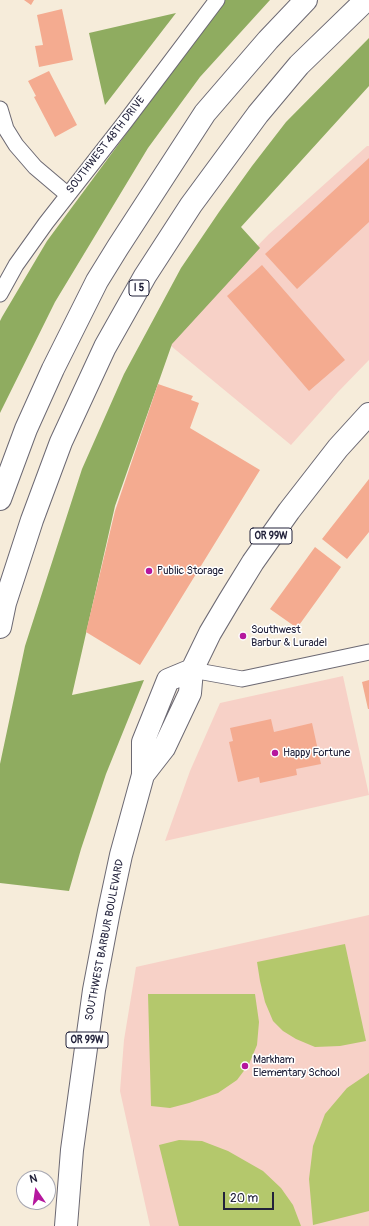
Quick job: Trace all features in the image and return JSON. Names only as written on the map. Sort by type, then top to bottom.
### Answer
[{"type":"main road","points":[[0,499],[26,428],[53,369],[97,281],[206,114],[268,40],[306,0]]},
{"type":"main road","name":"I 5","points":[[0,627],[32,520],[61,442],[105,347],[145,276],[191,204],[258,114],[299,65],[366,0]]},
{"type":"main road","name":"OR 99W","points":[[192,670],[229,601],[253,562],[289,511],[338,448],[369,414]]},
{"type":"main road","name":"SOUTHWEST BARBUR BOULEVARD","points":[[66,1226],[72,1150],[100,954],[121,855],[143,775],[143,742],[168,680],[192,670]]},
{"type":"street","name":"SOUTHWEST 48TH DRIVE","points":[[0,294],[28,248],[217,0]]},
{"type":"street","points":[[0,109],[6,129],[16,145],[35,166],[68,195]]},
{"type":"street","points":[[192,670],[242,679],[369,652]]},
{"type":"shaded area","points":[[367,146],[369,146],[369,360],[338,392],[291,445],[165,341],[269,234]]},
{"type":"shaded area","points":[[343,676],[369,795],[165,841],[190,771],[220,703]]},
{"type":"shaded area","name":"Markham Elementary School","points":[[369,915],[369,1226],[150,1226],[120,1091],[124,1040],[136,967]]},
{"type":"green space","points":[[225,0],[270,0],[200,77],[148,148],[55,302],[0,413],[0,321],[2,317],[47,241]]},
{"type":"green space","points":[[176,13],[105,105],[89,33]]},
{"type":"green space","points":[[369,38],[369,86],[241,227],[260,248],[172,344],[115,506],[72,695],[144,680],[106,774],[81,849],[69,891],[0,883],[0,764],[25,646],[82,469],[124,374],[181,268],[252,166],[286,122]]},
{"type":"green space","points":[[345,944],[366,1041],[340,1046],[315,1047],[296,1039],[283,1031],[273,1021],[265,1002],[257,962]]},
{"type":"green space","points":[[148,994],[255,994],[259,1022],[257,1045],[249,1064],[237,1080],[218,1093],[189,1103],[170,1108],[151,1106]]},
{"type":"green space","points":[[369,1073],[369,1211],[313,1225],[309,1179],[313,1146],[325,1114],[347,1088]]},
{"type":"green space","points":[[179,1140],[202,1141],[228,1151],[263,1171],[281,1188],[293,1205],[301,1226],[179,1226],[159,1145]]},
{"type":"building","points":[[24,0],[34,0],[31,5]]},
{"type":"building","points":[[62,9],[73,60],[39,67],[35,46],[43,45],[37,15]]},
{"type":"building","points":[[49,71],[77,125],[55,137],[34,97],[36,96],[28,81]]},
{"type":"building","points":[[369,158],[369,222],[297,289],[265,254]]},
{"type":"building","points":[[262,265],[345,360],[309,391],[227,296]]},
{"type":"building","name":"Public Storage","points":[[158,384],[193,396],[191,400],[199,403],[190,428],[260,470],[140,665],[86,632],[115,511]]},
{"type":"building","points":[[369,479],[369,532],[347,559],[322,539]]},
{"type":"building","points":[[315,547],[341,567],[297,628],[270,609]]},
{"type":"building","points":[[369,680],[369,709],[368,709],[362,682]]},
{"type":"building","name":"Happy Fortune","points":[[271,719],[274,732],[312,723],[321,764],[296,769],[297,775],[260,783],[259,777],[238,782],[229,742],[233,741],[230,728]]},
{"type":"place","name":"Public Storage","points":[[149,571]]},
{"type":"place","name":"Southwest Barbur & Luradel","points":[[243,636]]},
{"type":"place","name":"Happy Fortune","points":[[275,753]]},
{"type":"place","name":"Markham Elementary School","points":[[245,1066]]}]
